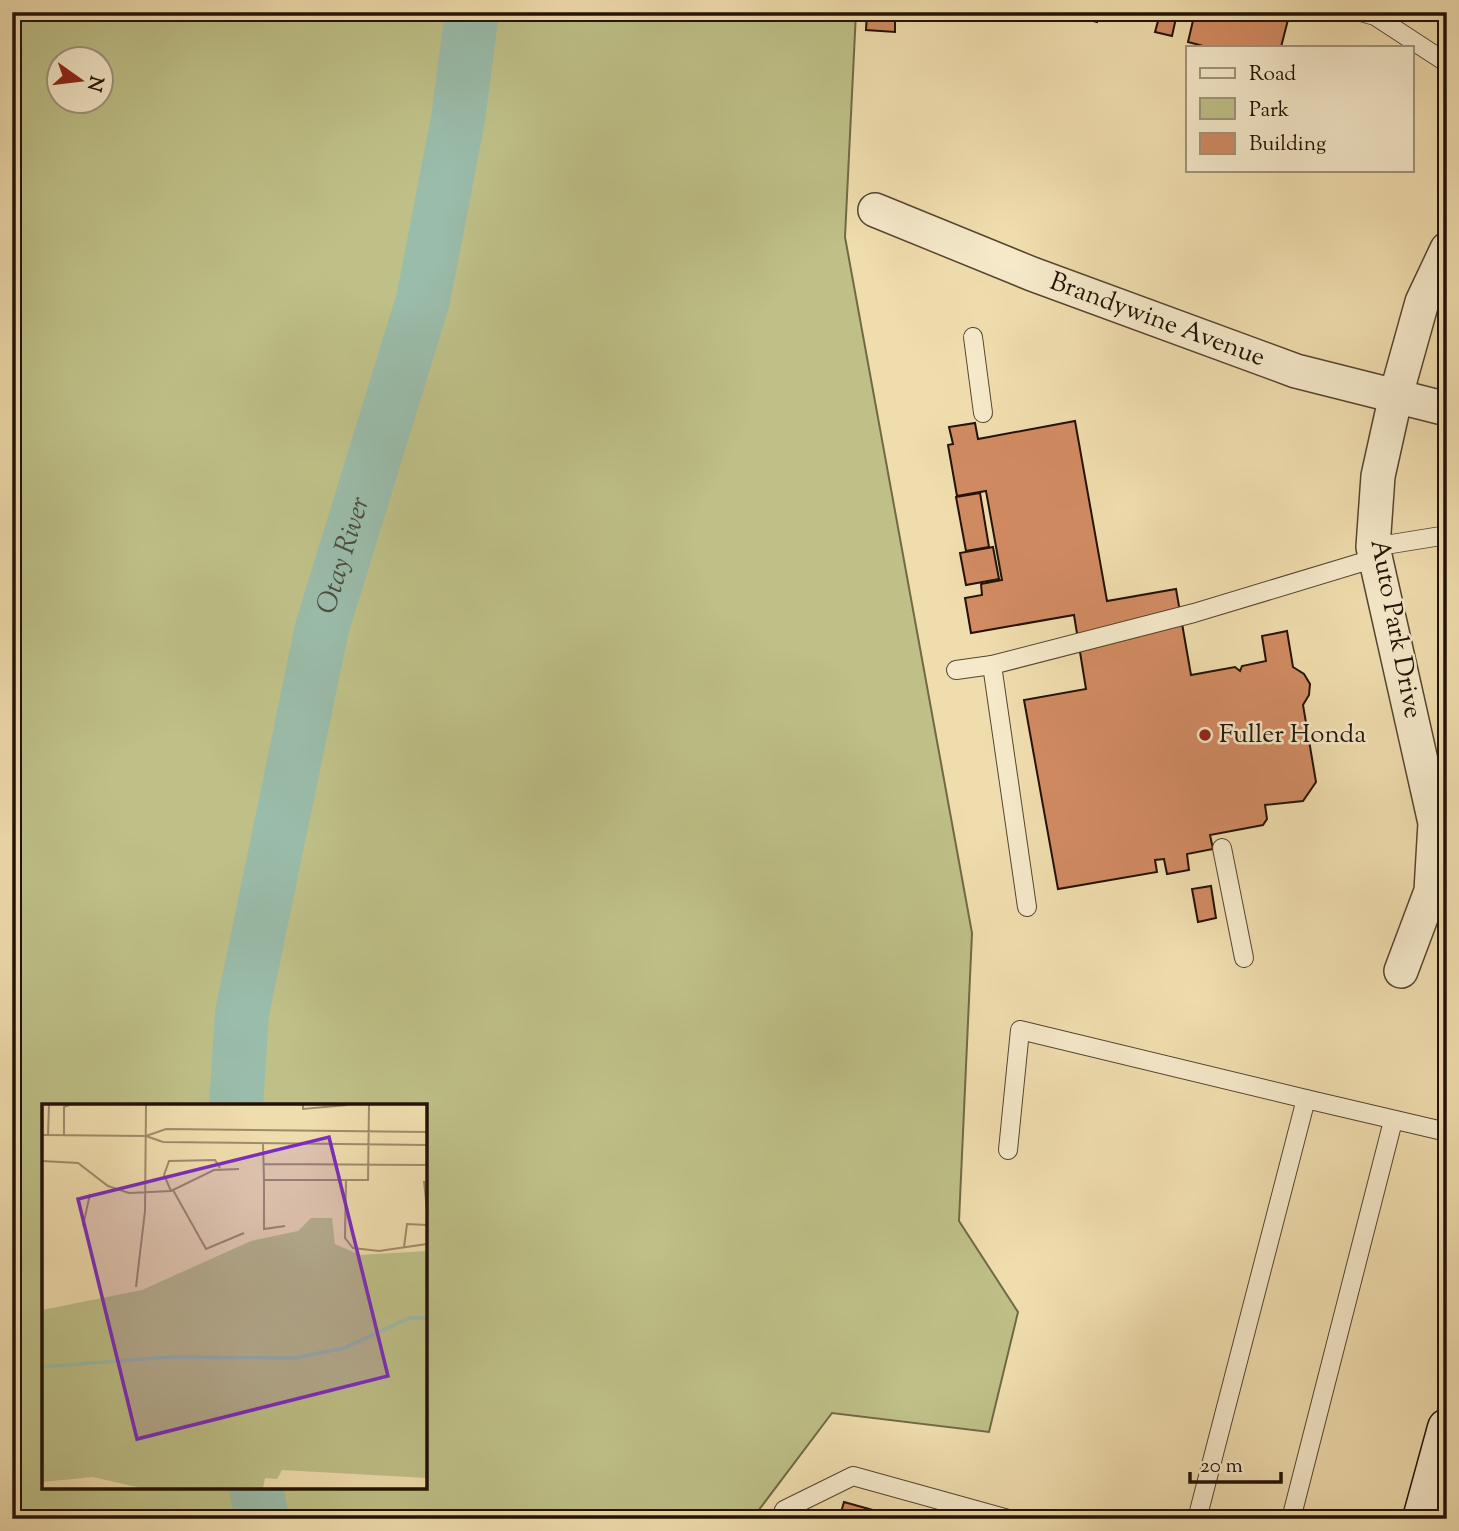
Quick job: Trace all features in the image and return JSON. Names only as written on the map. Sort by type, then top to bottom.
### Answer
[{"type":"main road","points":[[1422,1519],[1447,1428]]},
{"type":"street","name":"Brandywine Avenue","points":[[875,210],[1031,274],[1296,371],[1447,409]]},
{"type":"street","name":"Auto Park Drive","points":[[1401,971],[1440,859],[1435,823],[1375,553],[1378,476],[1396,395],[1422,302],[1447,249]]},
{"type":"lane","points":[[1361,12],[1375,16],[1447,63]]},
{"type":"lane","points":[[973,337],[983,413]]},
{"type":"lane","points":[[956,670],[992,665],[1194,613],[1375,553],[1447,535]]},
{"type":"lane","points":[[992,665],[1027,907]]},
{"type":"lane","points":[[1222,848],[1244,958]]},
{"type":"lane","points":[[1008,1150],[1020,1030],[1447,1132]]},
{"type":"lane","points":[[1197,1519],[1306,1099]]},
{"type":"lane","points":[[1291,1519],[1394,1121]]},
{"type":"lane","points":[[781,1519],[784,1510],[853,1476],[1008,1519]]},
{"type":"green space","points":[[12,12],[856,12],[845,237],[972,933],[959,1221],[1018,1312],[989,1432],[832,1413],[752,1519],[12,1519]]},
{"type":"building","points":[[867,12],[895,12],[895,32],[866,30]]},
{"type":"building","points":[[1061,12],[1099,12],[1097,22]]},
{"type":"building","points":[[1195,12],[1290,12],[1281,46],[1203,46],[1188,42]]},
{"type":"building","points":[[1406,12],[1439,12],[1429,18]]},
{"type":"building","points":[[1160,14],[1176,18],[1172,36],[1155,32]]},
{"type":"building","points":[[1075,421],[1107,601],[1176,589],[1191,675],[1235,667],[1240,671],[1242,666],[1266,661],[1262,636],[1287,631],[1293,667],[1304,674],[1310,684],[1309,695],[1303,705],[1316,782],[1303,801],[1265,805],[1267,819],[1263,825],[1210,835],[1213,849],[1187,854],[1189,870],[1167,874],[1164,859],[1155,860],[1157,872],[1058,889],[1024,700],[1086,689],[1074,615],[971,633],[965,598],[982,595],[981,584],[1002,580],[986,491],[957,496],[948,445],[953,444],[949,427],[975,423],[978,439]]},
{"type":"building","points":[[980,493],[989,547],[966,551],[956,497]]},
{"type":"building","points":[[993,547],[999,579],[966,585],[960,553]]},
{"type":"building","points":[[1211,886],[1216,918],[1198,922],[1192,889]]},
{"type":"building","points":[[844,1502],[905,1519],[839,1519]]},
{"type":"waterway","name":"Otay River","points":[[236,1104],[242,1013],[322,628],[423,300],[458,119],[472,12]]},
{"type":"waterway","name":"Otay River","points":[[256,1489],[262,1519]]},
{"type":"place","name":"Fuller Honda","points":[[1205,735]]}]
